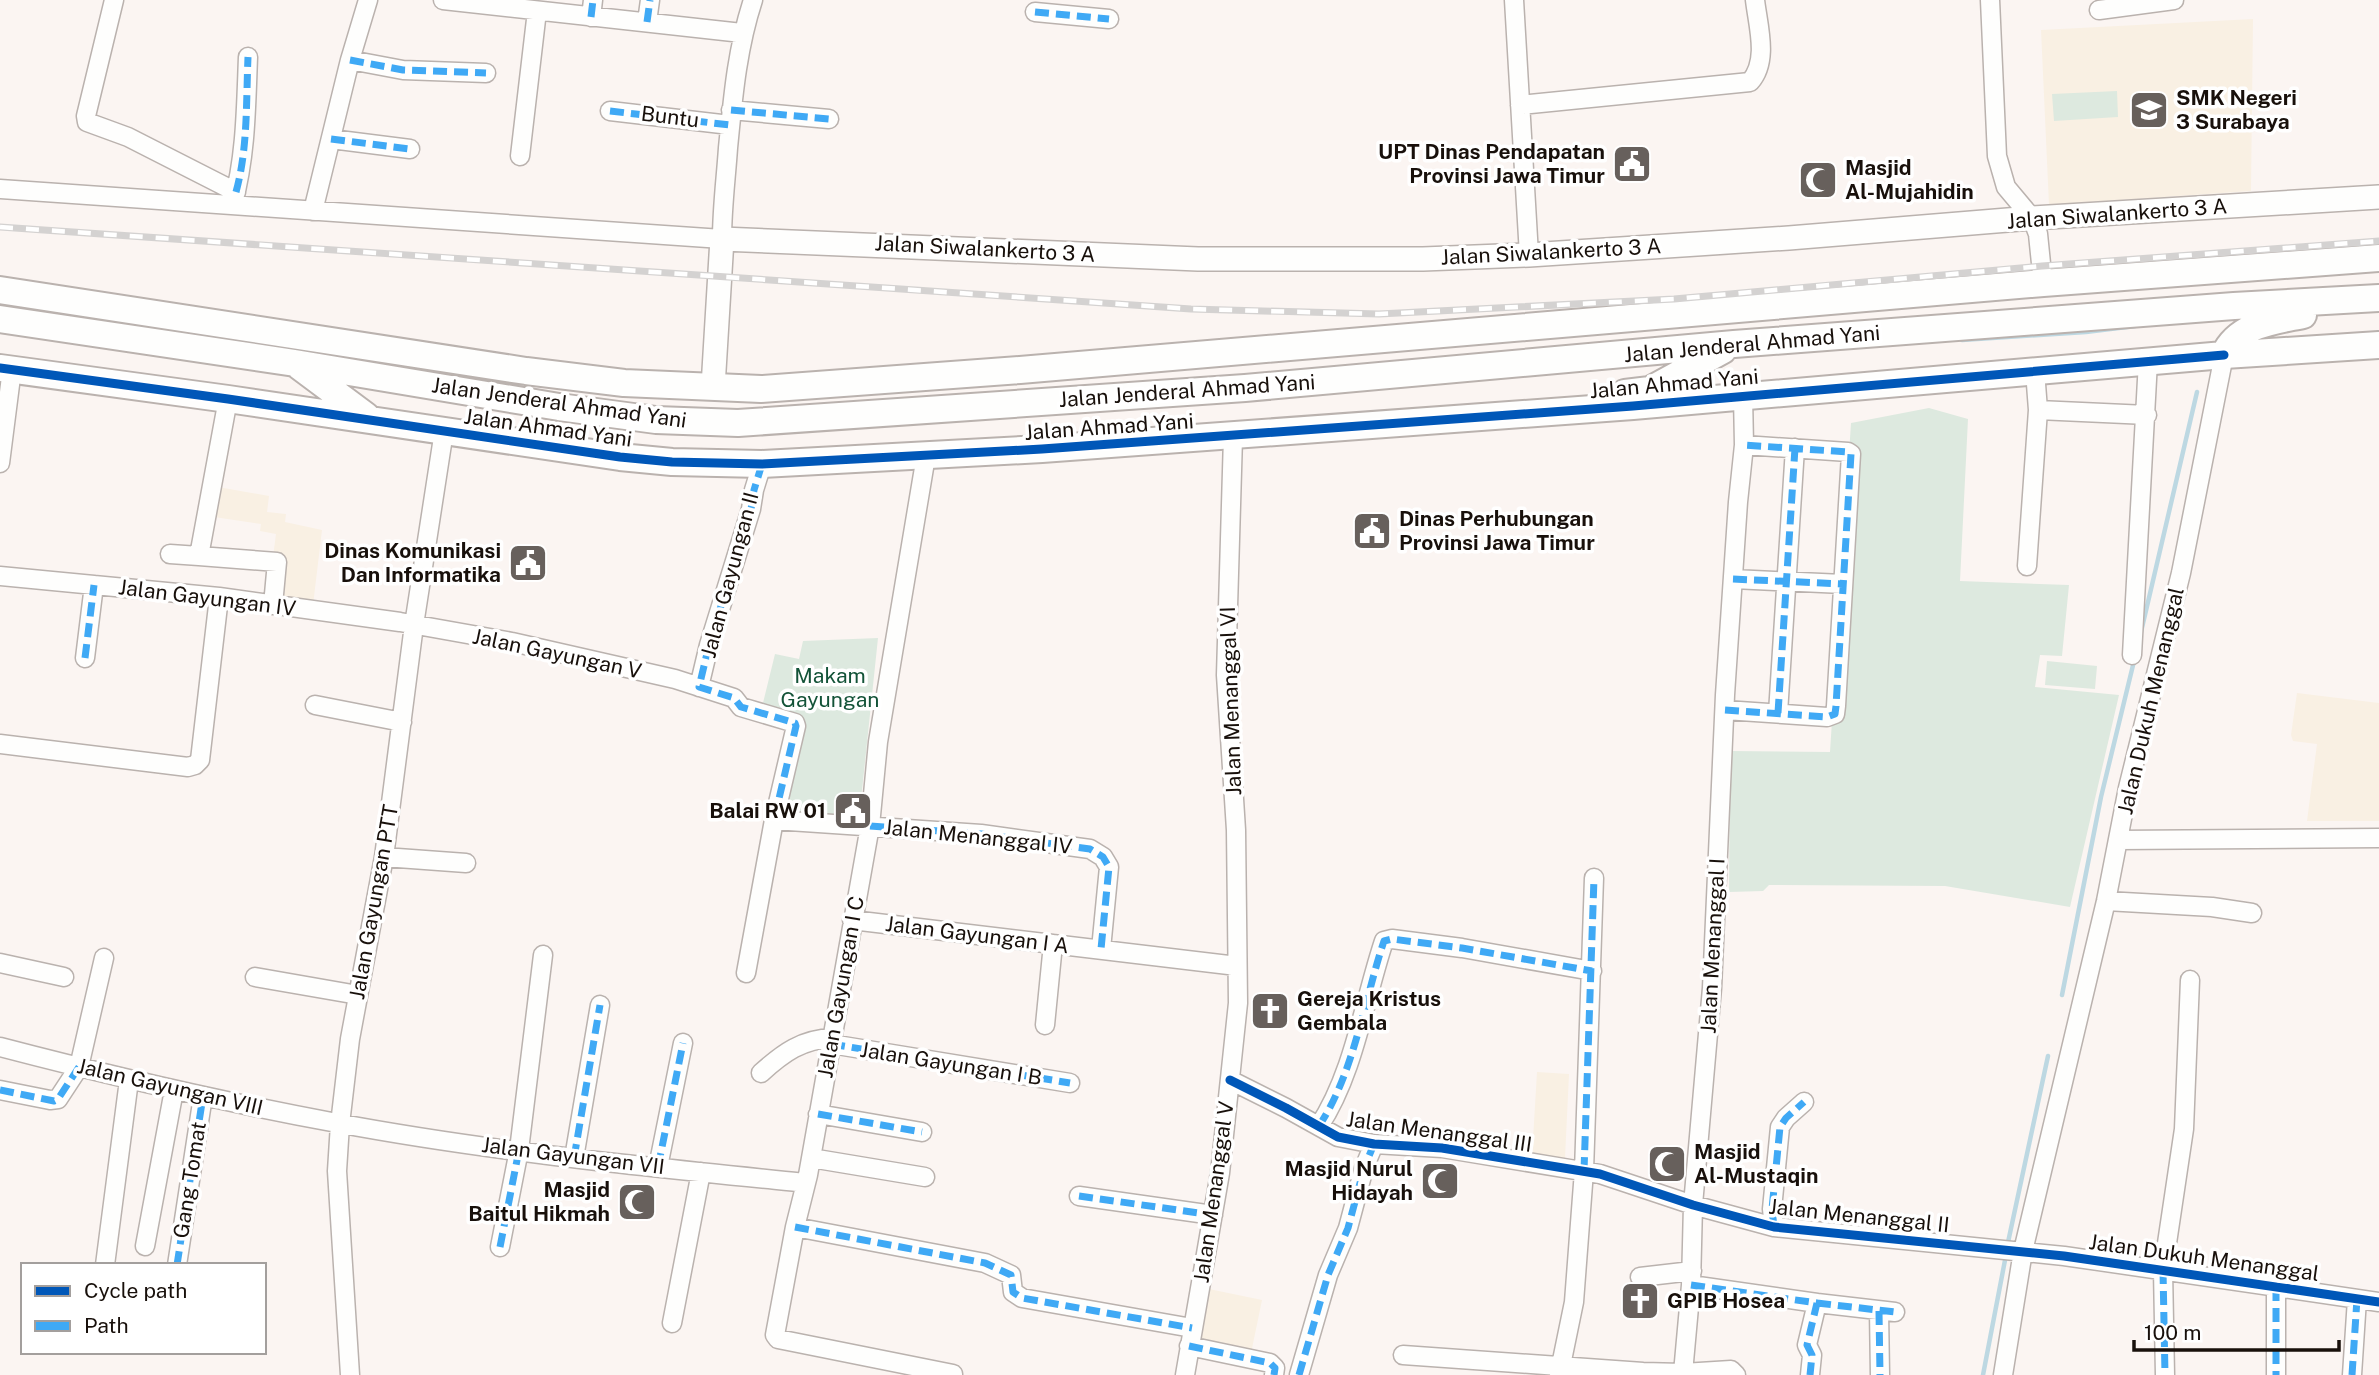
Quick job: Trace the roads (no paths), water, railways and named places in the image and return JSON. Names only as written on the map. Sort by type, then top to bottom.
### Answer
[{"type":"highway","name":"Jalan Jenderal Ahmad Yani","points":[[0,290],[526,371],[624,383],[773,388],[2043,283],[2379,258]]},
{"type":"highway","name":"Jalan Jenderal Ahmad Yani","points":[[0,319],[295,363],[559,407],[656,420],[738,423],[1245,388],[1734,344],[2336,300],[2377,294]]},
{"type":"highway","points":[[2224,355],[2228,345],[2251,328],[2377,294]]},
{"type":"highway","points":[[1491,417],[1507,404],[1650,390],[1734,344]]},
{"type":"highway","name":"Jalan Ahmad Yani","points":[[6,369],[228,398],[621,457],[672,462],[762,464],[1233,436],[2224,355],[2379,345]]},
{"type":"highway","points":[[295,363],[370,420]]},
{"type":"main road","name":"Jalan Siwalankerto 3 A","points":[[722,239],[1198,259],[1395,260],[1529,255],[2032,218],[2379,197]]},
{"type":"main road","points":[[713,387],[722,239]]},
{"type":"street","points":[[114,0],[86,116],[87,122],[128,137],[178,161],[234,199]]},
{"type":"street","points":[[313,211],[350,60],[368,0]]},
{"type":"street","points":[[443,0],[537,11],[592,9],[647,22],[742,33]]},
{"type":"street","points":[[647,22],[650,0]]},
{"type":"street","points":[[0,189],[234,199],[313,211],[722,239],[731,117],[742,33],[753,0]]},
{"type":"street","points":[[1514,0],[1529,255]]},
{"type":"street","points":[[1520,105],[1750,82],[1758,74],[1760,60],[1761,43],[1755,0]]},
{"type":"street","points":[[1990,0],[1997,156],[2006,187],[2032,218],[2038,234],[2043,283]]},
{"type":"street","points":[[2099,10],[2174,0]]},
{"type":"street","points":[[520,156],[537,11]]},
{"type":"street","points":[[1035,12],[1109,19]]},
{"type":"street","points":[[234,199],[245,138],[248,57]]},
{"type":"street","points":[[350,60],[403,70],[486,73]]},
{"type":"street","name":"Buntu","points":[[610,111],[829,119]]},
{"type":"street","points":[[331,139],[410,149]]},
{"type":"street","name":"Jalan Dukuh Menanggal","points":[[2003,1375],[2017,1250],[2106,901],[2128,788],[2181,573],[2224,355]]},
{"type":"street","points":[[2132,655],[2148,362]]},
{"type":"street","points":[[0,463],[6,369]]},
{"type":"street","points":[[2027,566],[2038,410],[2035,371]]},
{"type":"street","name":"Jalan Menanggal I","points":[[1683,1373],[1692,1278],[1693,1205],[1712,988],[1725,710],[1744,445],[1744,396]]},
{"type":"street","points":[[199,556],[228,398]]},
{"type":"street","points":[[2038,410],[2147,415]]},
{"type":"street","name":"Jalan Gayungan PTT","points":[[350,1375],[337,1171],[340,1124],[358,995],[384,857],[414,625],[444,431]]},
{"type":"street","name":"Jalan Menanggal VI","points":[[1233,436],[1226,675],[1236,830],[1237,966]]},
{"type":"street","points":[[1725,710],[1826,718],[1835,714],[1851,454],[1744,445]]},
{"type":"street","points":[[1778,713],[1795,448]]},
{"type":"street","name":"Jalan Gayungan I C","points":[[926,456],[878,742],[870,826],[811,1158],[781,1296],[776,1338],[953,1374]]},
{"type":"street","name":"Jalan Gayungan II","points":[[699,687],[762,464]]},
{"type":"street","points":[[170,554],[278,562],[273,604]]},
{"type":"street","name":"Jalan Gayungan IV","points":[[0,576],[219,597],[414,625]]},
{"type":"street","points":[[1733,579],[1843,584]]},
{"type":"street","points":[[85,658],[94,585]]},
{"type":"street","points":[[0,744],[188,767],[195,765],[200,760],[219,597]]},
{"type":"street","name":"Jalan Gayungan V","points":[[414,625],[512,642],[699,687],[734,698],[741,707],[795,723],[774,820]]},
{"type":"street","points":[[315,705],[402,722]]},
{"type":"street","points":[[746,973],[774,820]]},
{"type":"street","name":"Jalan Menanggal IV","points":[[774,820],[981,834],[1090,849],[1103,857],[1110,867],[1101,949]]},
{"type":"street","points":[[2118,840],[2379,838]]},
{"type":"street","points":[[384,857],[466,863]]},
{"type":"street","points":[[1560,1371],[1574,1301],[1584,1171],[1594,878]]},
{"type":"street","points":[[2106,901],[2198,906],[2252,914]]},
{"type":"street","name":"Jalan Gayungan I A","points":[[852,920],[1101,949]]},
{"type":"street","points":[[1319,1126],[1357,1036],[1384,941],[1392,939],[1462,948],[1592,971]]},
{"type":"street","points":[[1045,1025],[1053,944]]},
{"type":"street","points":[[1101,949],[1237,966]]},
{"type":"street","points":[[500,1247],[519,1150],[543,955]]},
{"type":"street","points":[[0,1090],[54,1101],[58,1099],[79,1067],[104,958]]},
{"type":"street","points":[[0,963],[64,977]]},
{"type":"street","name":"Jalan Menanggal V","points":[[1185,1375],[1220,1173],[1237,1003],[1237,966]]},
{"type":"street","points":[[255,977],[358,995]]},
{"type":"street","points":[[2165,1375],[2163,1270],[2184,1129],[2190,981]]},
{"type":"street","points":[[574,1158],[600,1005]]},
{"type":"street","points":[[761,1073],[800,1044],[815,1038],[832,1041]]},
{"type":"street","name":"Jalan Gayungan I B","points":[[832,1041],[1070,1083]]},
{"type":"street","points":[[658,1167],[683,1043]]},
{"type":"street","name":"Jalan Gayungan VIII","points":[[0,1046],[129,1080],[340,1124]]},
{"type":"street","points":[[105,1263],[129,1080]]},
{"type":"street","name":"Jalan Menanggal III","points":[[1230,1080],[1338,1138],[1374,1144],[1442,1148],[1600,1174],[1693,1205]]},
{"type":"street","points":[[145,1246],[174,1090]]},
{"type":"street","name":"Gang Tomat","points":[[177,1263],[204,1096]]},
{"type":"street","points":[[1774,1227],[1772,1209],[1780,1127],[1804,1102]]},
{"type":"street","points":[[818,1114],[922,1132]]},
{"type":"street","name":"Jalan Gayungan VII","points":[[340,1124],[574,1158],[806,1183]]},
{"type":"street","points":[[1299,1375],[1328,1275],[1348,1228],[1364,1168],[1374,1144]]},
{"type":"street","points":[[811,1158],[925,1177]]},
{"type":"street","points":[[671,1323],[701,1172]]},
{"type":"street","points":[[1079,1196],[1213,1215]]},
{"type":"street","name":"Jalan Menanggal II","points":[[1693,1205],[1774,1227],[2017,1250]]},
{"type":"street","points":[[795,1227],[985,1264],[1011,1275],[1013,1292],[1023,1298],[1191,1337],[1270,1363],[1275,1368],[1274,1375]]},
{"type":"street","name":"Jalan Dukuh Menanggal","points":[[2017,1250],[2276,1287],[2357,1302],[2379,1302]]},
{"type":"street","points":[[1640,1277],[1692,1278],[1817,1303],[1887,1312],[1880,1375]]},
{"type":"street","points":[[2276,1287],[2276,1375]]},
{"type":"street","points":[[2352,1375],[2357,1302]]},
{"type":"street","points":[[1810,1375],[1812,1355],[1807,1345],[1817,1303]]},
{"type":"street","points":[[1403,1355],[1560,1371],[1683,1373],[1731,1370],[1736,1375]]},
{"type":"waterway","points":[[1962,340],[2135,326]]},
{"type":"waterway","points":[[2141,632],[2197,392]]},
{"type":"waterway","points":[[2062,995],[2101,797],[2135,657]]},
{"type":"waterway","points":[[2007,1247],[2048,1056]]},
{"type":"waterway","points":[[1983,1375],[2006,1255]]},
{"type":"railway","points":[[0,227],[1191,309],[1379,314],[1674,299],[2042,266],[2379,241]]},
{"type":"place","name":"SMK Negeri 3 Surabaya","points":[[2149,110]]},
{"type":"place","name":"UPT Dinas Pendapatan Provinsi Jawa Timur","points":[[1632,164]]},
{"type":"place","name":"Masjid Al-Mujahidin","points":[[1818,180]]},
{"type":"place","name":"Dinas Perhubungan Provinsi Jawa Timur","points":[[1372,531]]},
{"type":"place","name":"Dinas Komunikasi Dan Informatika","points":[[528,563]]},
{"type":"place","name":"Balai RW 01","points":[[853,811]]},
{"type":"place","name":"Gereja Kristus Gembala","points":[[1270,1011]]},
{"type":"place","name":"Masjid Al-Mustaqin","points":[[1667,1164]]},
{"type":"place","name":"Masjid Nurul Hidayah","points":[[1440,1181]]},
{"type":"place","name":"Masjid Baitul Hikmah","points":[[637,1202]]},
{"type":"place","name":"GPIB Hosea","points":[[1640,1301]]},
{"type":"park label","name":"Makam Gayungan","points":[[830,688]]}]
